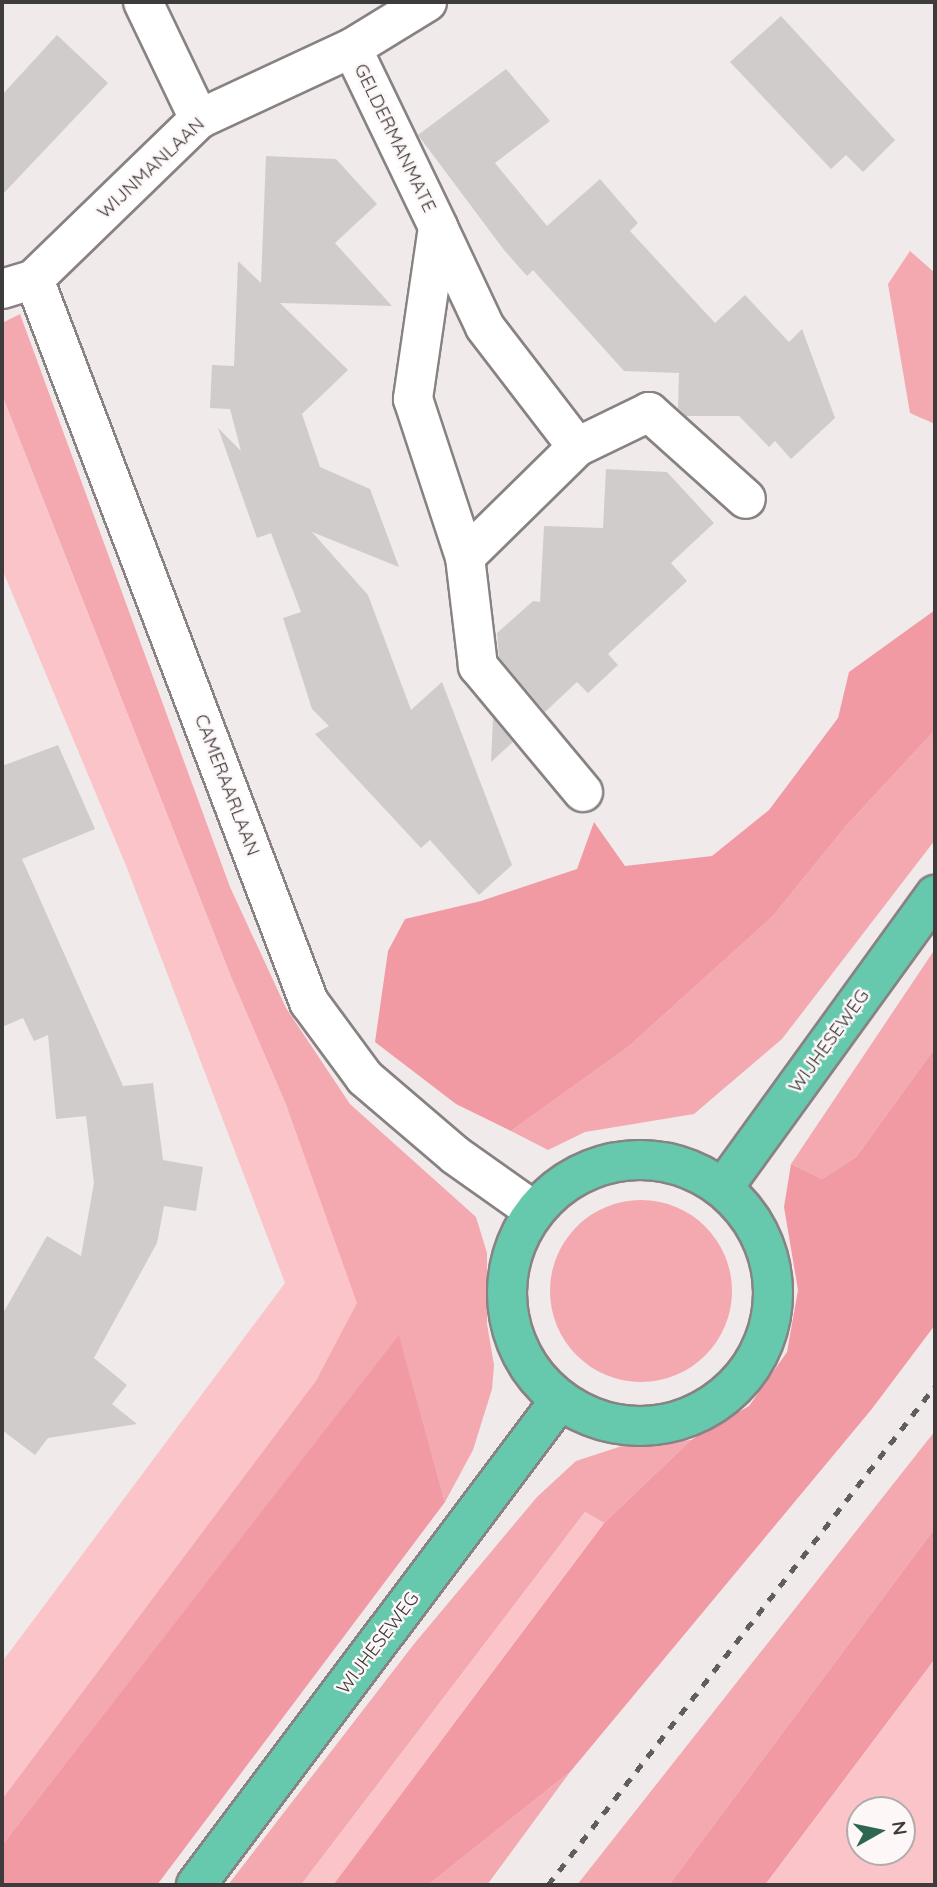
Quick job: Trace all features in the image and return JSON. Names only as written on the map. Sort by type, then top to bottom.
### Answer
[{"type":"main road","name":"WIJHESEWEG","points":[[723,1188],[935,895]]},
{"type":"main road","points":[[634,1160],[686,1167],[723,1188],[754,1222],[771,1265],[772,1311],[758,1355],[730,1392],[691,1417],[647,1427],[600,1421],[559,1400],[524,1361],[507,1311],[511,1259],[534,1211],[564,1182],[602,1164],[634,1160]]},
{"type":"main road","name":"WIJHESEWEG","points":[[196,1885],[559,1400]]},
{"type":"street","points":[[143,2],[199,119]]},
{"type":"street","name":"WIJNMANLAAN","points":[[18,284],[199,119],[352,48],[427,2]]},
{"type":"street","name":"GELDERMANMATE","points":[[352,48],[485,327],[577,447]]},
{"type":"street","name":"GELDERMANMATE","points":[[438,227],[413,398],[465,557],[478,666],[583,792]]},
{"type":"street","name":"CAMERAARLAAN","points":[[18,284],[309,1002],[365,1079],[455,1155],[534,1211]]},
{"type":"street","points":[[465,557],[577,447],[649,412],[746,499]]},
{"type":"shaded area","points":[[910,251],[935,273],[935,424],[910,413],[888,284]]},
{"type":"shaded area","points":[[20,314],[230,887],[286,1008],[350,1104],[476,1217],[487,1253],[487,1324],[494,1365],[492,1389],[473,1450],[445,1502],[399,1336],[2,1845],[2,1799],[317,1379],[287,1107],[231,977],[2,395],[2,323]]},
{"type":"shaded area","points":[[2,395],[231,977],[287,1107],[357,1303],[317,1379],[2,1799],[2,1662],[285,1283],[127,868],[2,569]]},
{"type":"shaded area","points":[[935,610],[935,730],[846,826],[773,916],[628,1047],[511,1131],[456,1104],[375,1042],[388,951],[405,919],[481,901],[577,869],[594,822],[625,866],[712,856],[769,810],[838,718],[849,672]]},
{"type":"shaded area","points":[[935,730],[935,840],[782,1039],[694,1114],[585,1132],[548,1150],[511,1131],[628,1047],[773,916],[846,826]]},
{"type":"shaded area","points":[[935,949],[935,1048],[856,1157],[822,1179],[791,1164]]},
{"type":"shaded area","points":[[935,1048],[935,1325],[871,1410],[570,1772],[428,1885],[333,1885],[604,1523],[691,1440],[749,1406],[787,1352],[798,1290],[784,1207],[791,1164],[822,1179],[856,1157]]},
{"type":"shaded area","points":[[641,1200],[659,1201],[676,1207],[706,1226],[725,1256],[731,1273],[731,1309],[725,1326],[706,1356],[676,1375],[659,1381],[641,1382],[623,1381],[606,1375],[576,1356],[557,1326],[551,1309],[550,1291],[551,1273],[557,1256],[576,1226],[606,1207],[623,1201]]},
{"type":"shaded area","points":[[399,1335],[445,1502],[157,1885],[2,1885],[2,1845]]},
{"type":"shaded area","points":[[935,1431],[935,1528],[669,1885],[577,1885]]},
{"type":"shaded area","points":[[691,1440],[604,1523],[585,1512],[301,1885],[228,1885],[414,1644],[537,1497],[576,1461],[625,1445]]},
{"type":"shaded area","points":[[585,1512],[604,1523],[333,1885],[301,1885]]},
{"type":"shaded area","points":[[935,1528],[935,1659],[765,1885],[669,1885]]},
{"type":"shaded area","points":[[935,1659],[935,1885],[765,1885]]},
{"type":"shaded area","points":[[570,1772],[487,1885],[428,1885]]},
{"type":"building","points":[[781,16],[895,140],[863,172],[846,155],[831,169],[730,62]]},
{"type":"building","points":[[57,35],[108,83],[2,195],[2,95]]},
{"type":"building","points":[[506,69],[550,121],[495,163],[547,226],[600,179],[638,223],[630,231],[715,323],[745,295],[789,342],[802,329],[835,418],[791,459],[775,441],[769,447],[739,416],[686,416],[678,408],[679,373],[624,371],[533,270],[527,276],[504,250],[418,135]]},
{"type":"building","points":[[266,156],[336,159],[377,204],[335,243],[392,306],[280,303],[348,370],[302,414],[320,467],[370,489],[399,567],[312,532],[368,595],[411,710],[442,682],[512,865],[479,895],[430,840],[421,848],[315,734],[329,726],[312,709],[283,618],[301,612],[271,533],[257,538],[218,428],[241,451],[230,409],[210,408],[212,365],[234,366],[238,261],[261,283]]},
{"type":"building","points":[[606,469],[667,472],[714,523],[671,563],[687,581],[608,654],[618,665],[588,693],[577,682],[545,712],[499,657],[497,633],[533,601],[540,602],[544,526],[603,528]]},
{"type":"building","points":[[493,718],[513,742],[491,762]]},
{"type":"building","points":[[58,745],[95,829],[22,859],[123,1086],[153,1083],[163,1160],[203,1167],[196,1211],[164,1206],[157,1243],[94,1358],[127,1385],[112,1404],[137,1424],[48,1438],[35,1455],[2,1430],[2,1315],[47,1236],[81,1256],[94,1183],[86,1116],[56,1119],[48,1035],[34,1041],[23,1018],[2,1027],[2,766]]},
{"type":"railway","points":[[548,1885],[935,1386]]}]
